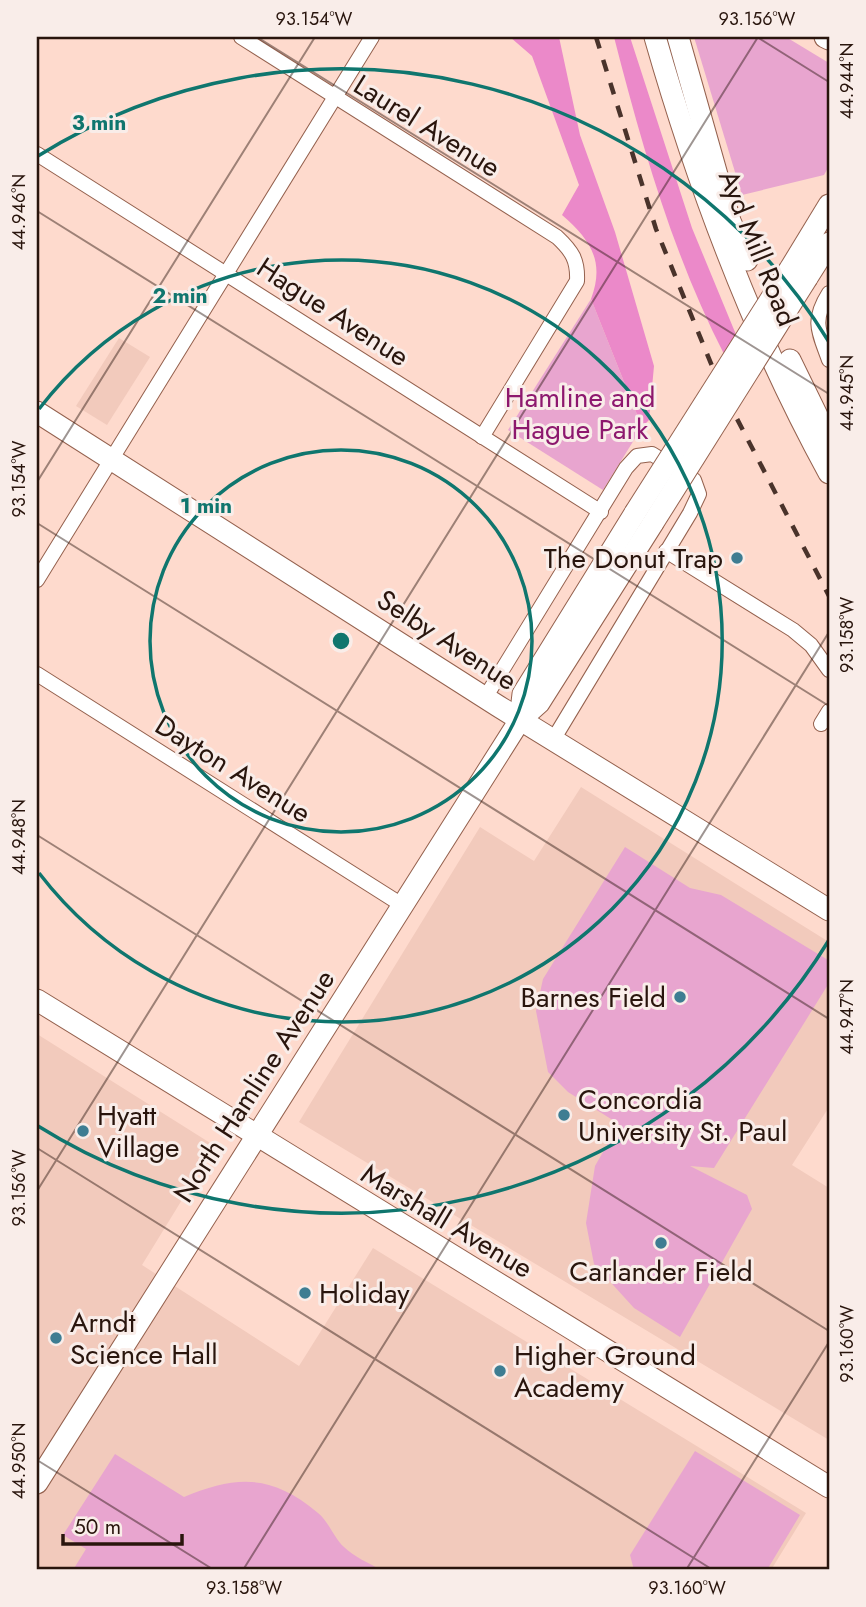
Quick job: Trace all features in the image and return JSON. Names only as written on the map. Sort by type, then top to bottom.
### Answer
[{"type":"street","name":"Laurel Avenue","points":[[241,37],[557,237],[572,251],[578,265],[573,288],[482,437]]},
{"type":"street","points":[[37,580],[372,37]]},
{"type":"street","name":"Ayd Mill Road","points":[[654,37],[708,208],[780,372],[829,473]]},
{"type":"street","name":"Ayd Mill Road","points":[[678,37],[730,221],[781,341],[829,440]]},
{"type":"street","name":"Hague Avenue","points":[[37,154],[601,512]]},
{"type":"street","name":"North Hamline Avenue","points":[[37,1483],[520,719],[523,694],[644,518],[799,273],[829,205]]},
{"type":"street","name":"North Hamline Avenue","points":[[799,273],[829,243]]},
{"type":"street","points":[[829,293],[817,314],[819,331],[829,360]]},
{"type":"street","name":"Selby Avenue","points":[[37,412],[485,698],[829,910]]},
{"type":"street","points":[[485,698],[626,468],[637,456],[652,454],[694,480],[699,494],[553,740]]},
{"type":"street","points":[[666,551],[793,630],[811,645],[829,670]]},
{"type":"street","name":"Dayton Avenue","points":[[37,674],[402,905]]},
{"type":"street","name":"Marshall Avenue","points":[[37,1000],[829,1487]]},
{"type":"shaded area","points":[[510,37],[559,37],[580,135],[615,232],[654,366],[649,420],[642,427],[591,299],[596,274],[593,253],[581,233],[562,215],[579,185],[532,56]]},
{"type":"shaded area","points":[[614,37],[630,37],[692,228],[737,337],[725,356],[706,318],[660,200]]},
{"type":"shaded area","points":[[119,338],[150,357],[107,425],[76,406]]},
{"type":"shaded area","name":"Concordia University St. Paul","points":[[581,787],[829,942],[829,1107],[792,1165],[829,1188],[829,1440],[299,1122],[480,827],[534,861]]},
{"type":"shaded area","points":[[37,1034],[215,1146],[142,1265],[299,1366],[373,1248],[806,1513],[771,1570],[37,1570]]},
{"type":"green space","points":[[694,37],[786,37],[829,63],[829,166],[824,175],[742,195]]},
{"type":"green space","name":"Hamline and Hague Park","points":[[591,299],[642,427],[603,490],[508,430]]},
{"type":"green space","name":"Barnes Field","points":[[625,847],[690,888],[721,895],[828,960],[829,983],[714,1168],[690,1166],[747,1195],[752,1209],[680,1337],[634,1308],[594,1264],[586,1223],[595,1166],[619,1124],[568,1092],[548,1072],[536,1011],[543,979]]},
{"type":"green space","points":[[695,1451],[800,1515],[767,1570],[634,1570],[630,1555]]},
{"type":"green space","points":[[115,1454],[184,1497],[238,1482],[254,1482],[285,1491],[318,1513],[348,1551],[381,1570],[73,1570],[86,1549],[63,1535]]},
{"type":"railway","points":[[596,37],[656,229],[721,388],[829,596]]},
{"type":"place","name":"The Donut Trap","points":[[737,558]]},
{"type":"place","name":"Barnes Field","points":[[680,997]]},
{"type":"place","name":"Concordia University St. Paul","points":[[564,1115]]},
{"type":"place","name":"Hyatt Village","points":[[83,1131]]},
{"type":"place","name":"Carlander Field","points":[[661,1243]]},
{"type":"place","name":"Holiday","points":[[305,1293]]},
{"type":"place","name":"Arndt Science Hall","points":[[56,1338]]},
{"type":"place","name":"Higher Ground Academy","points":[[500,1371]]}]
